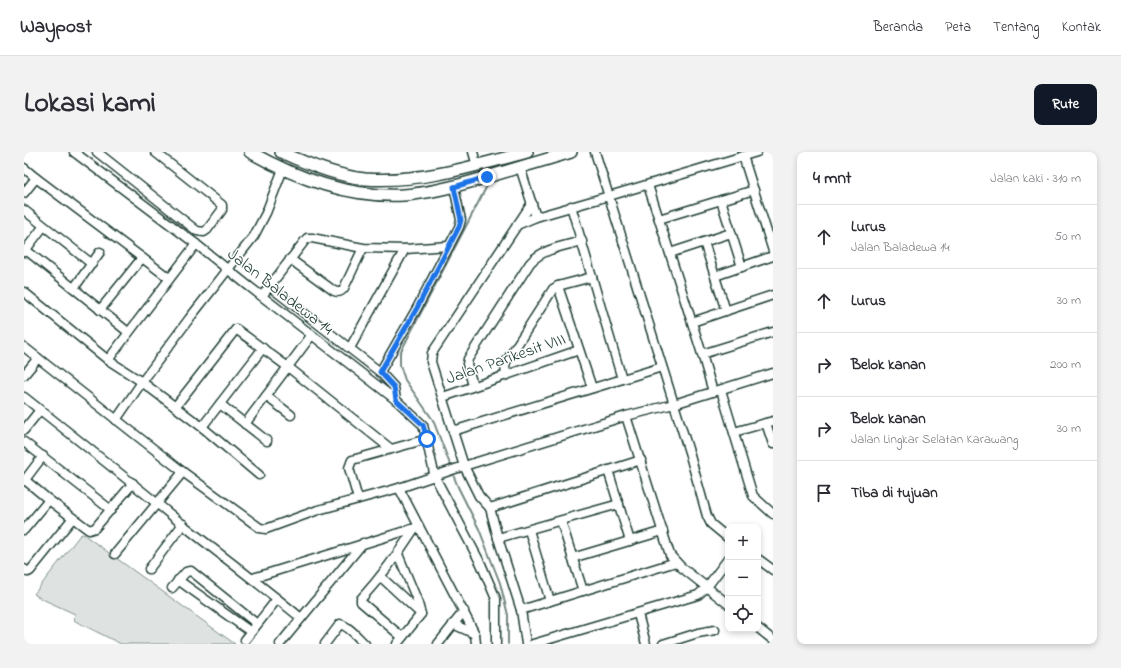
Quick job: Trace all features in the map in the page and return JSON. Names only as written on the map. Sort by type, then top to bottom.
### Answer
[{"type":"main road","points":[[250,152],[283,169],[316,181],[373,194],[405,195],[454,187],[571,152]]},
{"type":"main road","points":[[281,152],[298,160],[332,172],[364,178],[383,179],[415,177],[477,166],[527,152]]},
{"type":"street","name":"Jalan Baladewa 14","points":[[74,152],[196,244],[226,270],[262,296],[311,336],[396,400],[423,425],[435,477],[493,590],[496,599],[497,611],[496,644]]},
{"type":"street","points":[[96,152],[197,231],[204,232],[222,210],[222,205],[155,152]]},
{"type":"street","points":[[473,152],[477,166]]},
{"type":"street","points":[[596,152],[707,516],[711,524],[725,536]]},
{"type":"street","points":[[518,225],[536,217],[571,206],[648,185],[757,152]]},
{"type":"street","points":[[743,156],[773,251]]},
{"type":"street","points":[[520,167],[536,217]]},
{"type":"street","points":[[24,168],[169,278]]},
{"type":"street","points":[[116,420],[142,382],[258,228],[266,213],[283,169]]},
{"type":"street","points":[[24,193],[36,178]]},
{"type":"street","points":[[648,185],[702,354],[734,432],[753,496],[773,514]]},
{"type":"street","points":[[380,372],[417,308],[461,224],[454,187]]},
{"type":"street","points":[[659,219],[754,190]]},
{"type":"street","points":[[721,200],[742,267]]},
{"type":"street","points":[[526,644],[521,610],[490,508],[479,496],[460,468],[453,431],[431,362],[432,353],[532,203]]},
{"type":"street","points":[[571,206],[622,378]]},
{"type":"street","points":[[24,210],[43,227],[92,264]]},
{"type":"street","points":[[43,227],[25,251],[74,288],[128,332]]},
{"type":"street","points":[[670,254],[731,233]]},
{"type":"street","points":[[262,296],[303,241],[310,238],[363,248],[405,249],[449,246]]},
{"type":"street","points":[[473,386],[467,364],[468,359],[533,259],[544,252],[582,241]]},
{"type":"street","points":[[704,242],[726,310]]},
{"type":"street","points":[[108,360],[196,244]]},
{"type":"street","points":[[290,259],[334,291],[342,292],[363,248]]},
{"type":"street","points":[[350,348],[405,249]]},
{"type":"street","points":[[74,288],[100,252]]},
{"type":"street","points":[[715,276],[773,256]]},
{"type":"street","points":[[100,310],[142,258]]},
{"type":"street","points":[[506,375],[506,362],[550,293],[558,286],[592,277]]},
{"type":"street","points":[[269,286],[380,372],[394,387],[396,400]]},
{"type":"street","points":[[558,286],[592,388]]},
{"type":"street","points":[[24,292],[108,360],[142,382],[202,427],[259,475]]},
{"type":"street","points":[[692,322],[773,295]]},
{"type":"street","points":[[176,407],[236,329],[288,367],[390,449]]},
{"type":"street","points":[[702,354],[773,332]]},
{"type":"street","points":[[245,424],[311,336]]},
{"type":"street","points":[[24,347],[183,472],[263,529],[269,529],[318,510],[399,488],[626,416],[674,404],[773,373]]},
{"type":"street","points":[[202,427],[263,348]]},
{"type":"street","name":"Jalan Parikesit VIII","points":[[443,397],[579,350]]},
{"type":"street","points":[[24,375],[38,358]]},
{"type":"street","points":[[453,431],[662,367]]},
{"type":"street","points":[[266,396],[291,415]]},
{"type":"street","points":[[24,397],[253,578],[301,618]]},
{"type":"street","points":[[220,404],[267,441]]},
{"type":"street","points":[[24,430],[40,410]]},
{"type":"street","points":[[626,416],[670,555],[676,562],[725,601]]},
{"type":"street","points":[[734,432],[770,422],[773,444]]},
{"type":"street","points":[[358,499],[349,468],[352,460],[427,439]]},
{"type":"street","points":[[24,442],[111,510]]},
{"type":"street","points":[[43,456],[24,481],[72,519],[89,530],[95,528],[133,483]]},
{"type":"street","points":[[490,508],[640,460]]},
{"type":"street","points":[[608,470],[630,541]]},
{"type":"street","points":[[115,554],[183,472]]},
{"type":"street","points":[[399,488],[416,528],[464,611],[475,634],[476,644]]},
{"type":"street","points":[[24,530],[49,500]]},
{"type":"street","points":[[498,538],[619,504]]},
{"type":"street","points":[[24,569],[28,572],[30,571],[72,519]]},
{"type":"street","points":[[560,521],[583,591]]},
{"type":"street","points":[[150,569],[183,524]]},
{"type":"street","points":[[253,578],[363,543],[416,528]]},
{"type":"street","points":[[398,554],[418,600],[421,614],[400,641],[361,602],[361,599],[381,577],[416,528]]},
{"type":"street","points":[[529,530],[550,601]]},
{"type":"street","points":[[572,558],[663,531]]},
{"type":"street","points":[[280,644],[363,543]]},
{"type":"street","points":[[532,644],[638,614],[698,595],[708,587],[727,560]]},
{"type":"street","points":[[759,560],[773,570]]},
{"type":"street","points":[[521,610],[676,562]]},
{"type":"street","points":[[172,588],[186,572],[191,571],[257,624]]},
{"type":"street","points":[[381,577],[421,614]]},
{"type":"street","points":[[178,580],[251,632]]},
{"type":"street","points":[[245,640],[277,598]]},
{"type":"street","points":[[438,644],[464,611]]},
{"type":"street","points":[[638,614],[646,644]]},
{"type":"street","points":[[325,644],[340,624],[365,644]]},
{"type":"street","points":[[454,624],[475,634]]},
{"type":"street","points":[[663,644],[676,642],[698,633],[715,630]]},
{"type":"street","points":[[761,630],[773,640]]},
{"type":"shaded area","points":[[83,534],[235,644],[121,644],[77,622],[74,620],[75,614],[34,594],[80,535]]},
{"type":"waterway","points":[[451,467],[433,420],[405,380],[400,365],[400,353],[490,180]]},
{"type":"waterway","points":[[452,472],[479,529],[500,583],[508,615],[508,644]]},
{"type":"route","points":[[427,439],[423,425],[396,400],[394,387],[380,372],[417,308],[461,224],[454,187],[487,177]]}]
